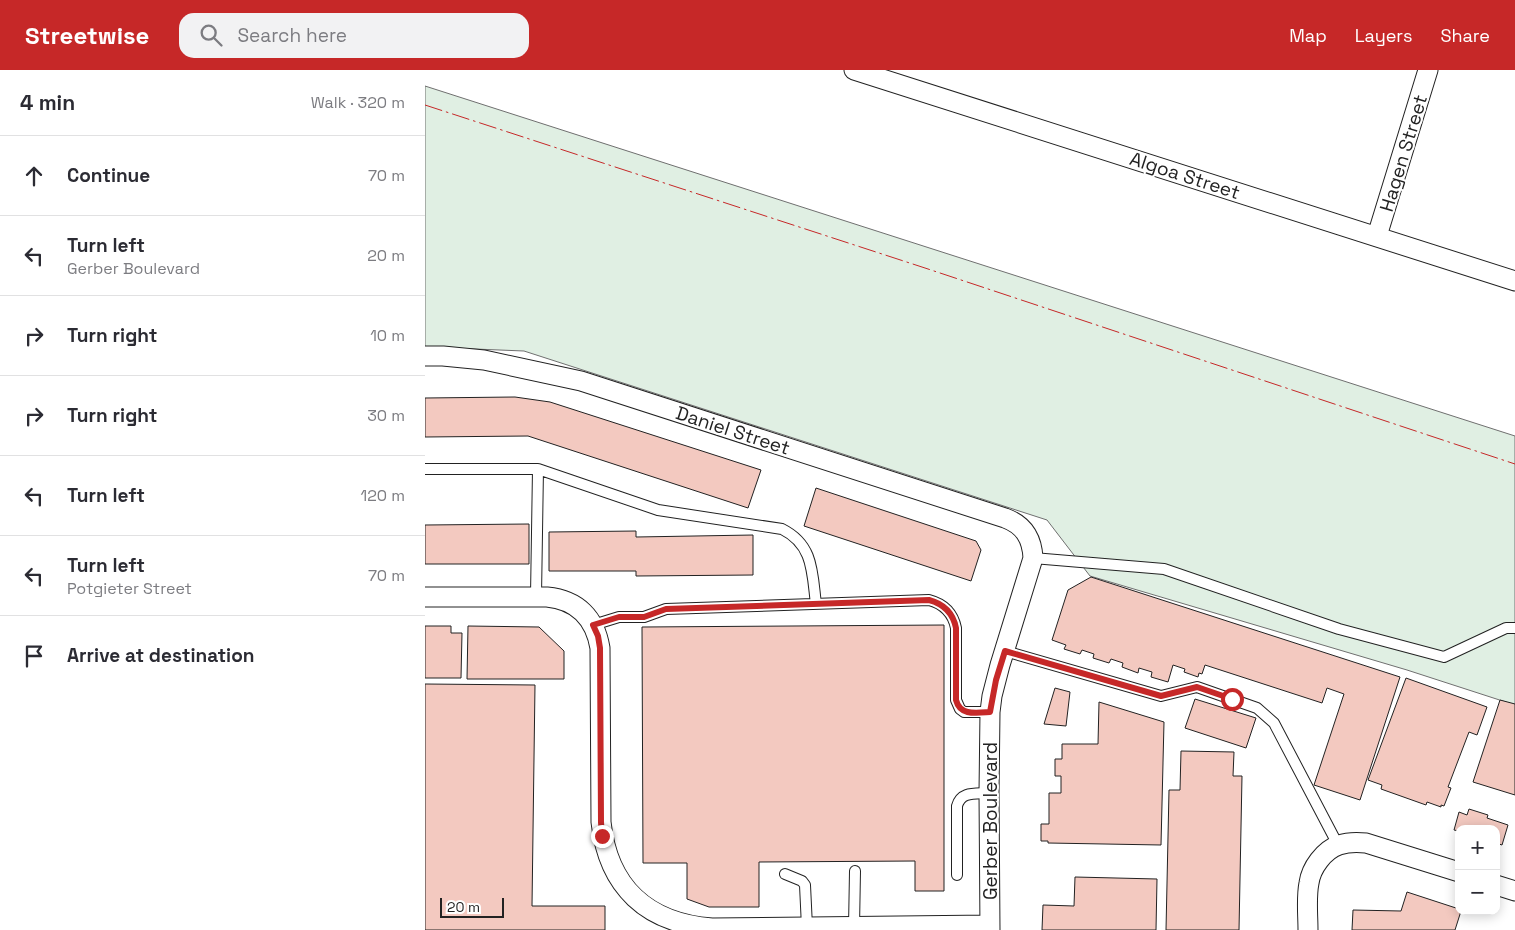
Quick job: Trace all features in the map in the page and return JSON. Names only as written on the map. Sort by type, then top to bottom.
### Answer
[{"type":"street","name":"Algoa Street","points":[[854,70],[1515,281]]},
{"type":"street","name":"Hagen Street","points":[[1377,236],[1428,70]]},
{"type":"street","name":"Daniel Street","points":[[425,356],[484,360],[581,381],[1005,518],[1020,525],[1030,538]]},
{"type":"street","name":"Gerber Boulevard","points":[[991,928],[990,712],[996,680],[1033,558],[1030,538]]},
{"type":"street","points":[[425,597],[536,596],[558,598],[569,602],[583,612],[593,625],[598,636],[600,648],[602,836],[609,860],[621,882],[643,904],[658,914],[675,922],[712,929],[807,927],[991,928]]},
{"type":"street","points":[[1308,930],[1310,878],[1317,863],[1327,852],[1338,845],[1366,842],[1455,871]]},
{"type":"street","points":[[1500,886],[1515,891]]},
{"type":"lane","points":[[425,469],[538,469],[658,510],[782,529],[797,538],[809,556],[812,567],[815,604]]},
{"type":"lane","points":[[536,596],[538,469]]},
{"type":"lane","points":[[1033,558],[1164,568],[1339,629],[1444,658],[1506,628],[1515,628]]},
{"type":"lane","points":[[593,625],[619,617],[644,617],[666,609],[929,600],[938,602],[945,607],[951,614],[956,628],[957,705],[964,712],[990,712]]},
{"type":"lane","points":[[1005,651],[1161,696],[1197,687],[1257,708],[1274,723],[1338,845]]},
{"type":"lane","points":[[957,875],[958,801],[965,795],[989,794]]},
{"type":"lane","points":[[854,927],[855,872]]},
{"type":"lane","points":[[785,874],[802,881],[805,885],[807,927]]},
{"type":"green space","points":[[425,86],[1515,436],[1515,705],[1407,670],[1090,576],[1047,520],[524,351],[425,347]]},
{"type":"building","points":[[515,397],[550,402],[761,470],[748,508],[528,436],[425,437],[425,398]]},
{"type":"building","points":[[816,488],[976,541],[981,550],[971,581],[804,526]]},
{"type":"building","points":[[529,524],[529,564],[425,564],[425,525]]},
{"type":"building","points":[[636,531],[636,537],[753,535],[753,575],[636,576],[636,571],[549,571],[549,532]]},
{"type":"building","points":[[1091,577],[1400,677],[1360,800],[1314,785],[1344,694],[1327,688],[1322,703],[1205,665],[1202,674],[1199,673],[1198,677],[1184,672],[1185,669],[1173,665],[1168,682],[1151,677],[1152,672],[1139,668],[1138,673],[1122,667],[1123,663],[1111,659],[1109,663],[1093,658],[1094,654],[1082,650],[1080,654],[1064,649],[1066,645],[1052,640],[1068,590]]},
{"type":"building","points":[[944,625],[944,891],[915,891],[915,861],[759,862],[759,907],[709,907],[687,899],[687,863],[643,863],[642,627]]},
{"type":"building","points":[[425,626],[451,626],[451,633],[462,633],[461,678],[425,678]]},
{"type":"building","points":[[468,626],[539,627],[564,651],[564,679],[467,679]]},
{"type":"building","points":[[1406,678],[1487,707],[1477,735],[1469,732],[1448,787],[1451,788],[1444,806],[1441,805],[1441,807],[1427,802],[1426,805],[1381,789],[1382,785],[1368,780]]},
{"type":"building","points":[[425,684],[535,685],[532,906],[605,906],[605,930],[425,930]]},
{"type":"building","points":[[1055,688],[1070,692],[1066,726],[1044,724]]},
{"type":"building","points":[[1195,699],[1256,718],[1246,748],[1185,728]]},
{"type":"building","points":[[1500,700],[1515,704],[1515,795],[1473,782]]},
{"type":"building","points":[[1099,702],[1164,722],[1161,845],[1048,843],[1048,841],[1041,841],[1041,824],[1049,824],[1049,793],[1061,793],[1061,776],[1055,776],[1055,759],[1062,759],[1062,744],[1098,744]]},
{"type":"building","points":[[1181,751],[1234,752],[1233,776],[1242,776],[1239,930],[1166,930],[1169,790],[1180,790]]},
{"type":"building","points":[[1469,809],[1488,815],[1487,818],[1508,825],[1502,845],[1500,844],[1500,825],[1455,825],[1459,812],[1467,815]]},
{"type":"building","points":[[1075,877],[1157,879],[1156,930],[1042,930],[1043,905],[1074,906]]},
{"type":"building","points":[[1407,892],[1455,908],[1455,915],[1460,915],[1455,930],[1352,930],[1353,910],[1401,911]]},
{"type":"power","points":[[425,105],[925,268],[1515,464]]},
{"type":"route","points":[[602,836],[600,648],[598,636],[593,625],[619,617],[644,617],[666,609],[929,600],[938,602],[945,607],[954,621],[956,628],[956,700],[957,705],[964,712],[990,712],[992,696],[1005,651],[1161,696],[1197,687],[1232,699]]}]
